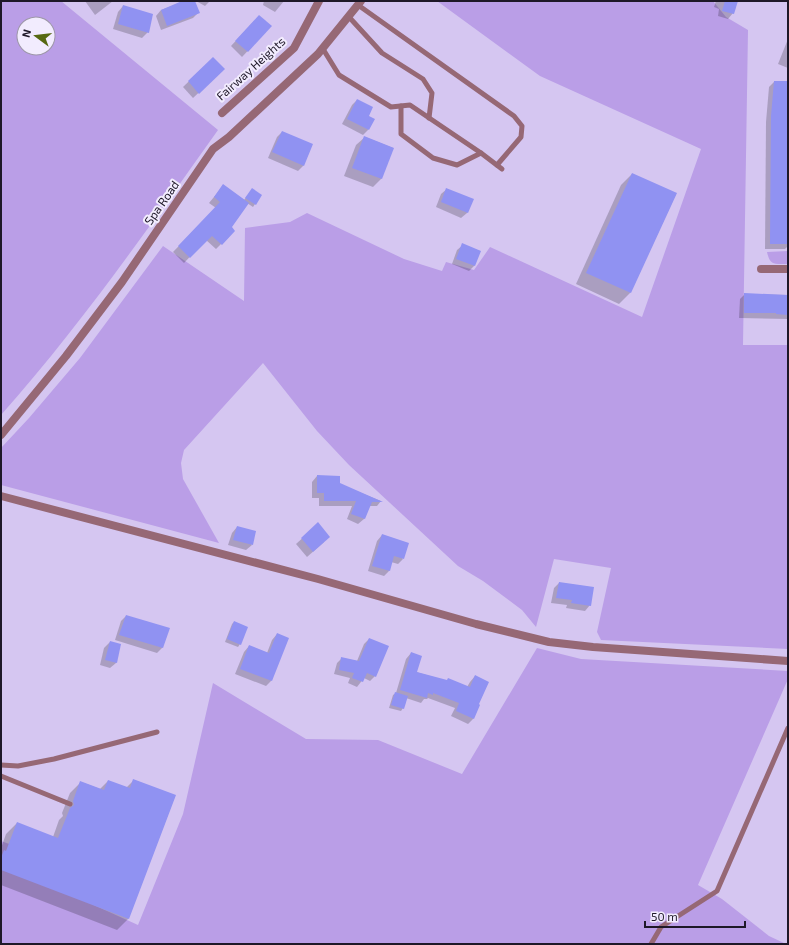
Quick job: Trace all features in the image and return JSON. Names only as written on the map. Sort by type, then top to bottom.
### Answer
[{"type":"street","name":"Fairway Heights","points":[[222,113],[294,48],[319,1]]},
{"type":"street","name":"Spa Road","points":[[1,435],[66,356],[122,282],[213,149],[318,54],[360,3]]},
{"type":"street","points":[[761,269],[788,269]]},
{"type":"street","points":[[1,496],[318,579],[476,624],[549,642],[593,647],[788,661]]},
{"type":"lane","points":[[360,3],[514,116],[522,126],[521,137],[497,165]]},
{"type":"lane","points":[[348,17],[382,53],[423,79],[432,93],[429,118]]},
{"type":"lane","points":[[323,49],[339,75],[391,106],[410,105],[502,169]]},
{"type":"lane","points":[[401,106],[401,134],[433,158],[457,166],[481,153]]},
{"type":"lane","points":[[651,944],[661,927],[717,892],[788,728]]},
{"type":"lane","points":[[1,765],[18,766],[54,759],[157,732]]},
{"type":"lane","points":[[1,776],[70,804]]},
{"type":"shaded area","points":[[1,1],[61,1],[218,130],[114,275],[30,381],[1,415]]},
{"type":"shaded area","points":[[437,1],[713,1],[726,17],[748,30],[743,345],[788,345],[788,649],[601,640],[597,632],[611,568],[554,559],[536,627],[522,610],[483,581],[458,566],[349,465],[317,431],[263,363],[184,450],[181,463],[183,479],[219,543],[1,485],[1,448],[29,418],[80,358],[163,246],[244,301],[245,228],[290,222],[307,213],[404,259],[442,271],[446,262],[474,270],[490,247],[642,317],[701,149],[540,76]]},
{"type":"shaded area","points":[[788,251],[788,264],[772,262],[768,257],[767,252]]},
{"type":"shaded area","points":[[537,648],[581,659],[788,671],[788,679],[698,885],[722,899],[769,936],[786,944],[1,944],[1,863],[138,925],[183,814],[213,683],[306,739],[378,740],[462,774]]},
{"type":"shaded area","points":[[1,841],[12,845],[1,863]]},
{"type":"building","points":[[182,1],[195,1],[200,13],[167,26],[161,10]]},
{"type":"building","points":[[725,1],[738,1],[734,14],[722,11]]},
{"type":"building","points":[[123,5],[153,14],[149,33],[118,24]]},
{"type":"building","points":[[259,15],[272,26],[248,52],[235,41]]},
{"type":"building","points":[[213,57],[225,69],[199,94],[188,81]]},
{"type":"building","points":[[774,81],[788,81],[788,244],[770,244],[771,116]]},
{"type":"building","points":[[357,99],[373,107],[369,116],[375,119],[369,130],[347,119]]},
{"type":"building","points":[[282,131],[313,144],[304,166],[272,152]]},
{"type":"building","points":[[364,136],[394,148],[382,179],[352,168]]},
{"type":"building","points":[[632,173],[677,193],[631,293],[586,273]]},
{"type":"building","points":[[223,184],[249,203],[232,227],[235,231],[222,245],[212,236],[190,258],[178,246],[220,202],[214,197]]},
{"type":"building","points":[[252,188],[262,195],[256,205],[245,198]]},
{"type":"building","points":[[446,188],[474,199],[468,213],[441,202]]},
{"type":"building","points":[[462,243],[481,251],[475,266],[456,259]]},
{"type":"building","points":[[744,293],[788,295],[788,315],[776,313],[744,313]]},
{"type":"building","points":[[317,475],[340,476],[340,483],[383,502],[372,502],[365,519],[351,514],[356,501],[324,501],[324,493],[317,493]]},
{"type":"building","points":[[318,522],[330,537],[313,552],[301,538]]},
{"type":"building","points":[[237,526],[256,531],[253,545],[233,540]]},
{"type":"building","points":[[382,534],[409,543],[404,559],[394,556],[390,571],[372,566]]},
{"type":"building","points":[[559,582],[594,587],[591,606],[571,603],[572,600],[556,598]]},
{"type":"building","points":[[126,615],[170,628],[163,648],[119,635]]},
{"type":"building","points":[[234,621],[248,627],[241,645],[227,639]]},
{"type":"building","points":[[277,633],[289,638],[272,681],[240,669],[249,645],[269,653]]},
{"type":"building","points":[[369,638],[389,646],[376,677],[367,673],[363,682],[352,678],[354,673],[339,670],[341,657],[359,661]]},
{"type":"building","points":[[110,641],[121,644],[117,663],[105,660]]},
{"type":"building","points":[[411,652],[422,656],[417,672],[447,680],[448,678],[470,687],[475,675],[489,682],[474,719],[456,711],[459,703],[433,693],[433,695],[428,693],[427,698],[400,690]]},
{"type":"building","points":[[395,692],[408,696],[404,709],[391,705]]},
{"type":"building","points":[[133,779],[176,795],[129,919],[1,870],[1,858],[4,850],[6,851],[17,822],[58,838],[70,808],[74,805],[73,801],[80,781],[104,790],[108,780],[130,788]]}]
